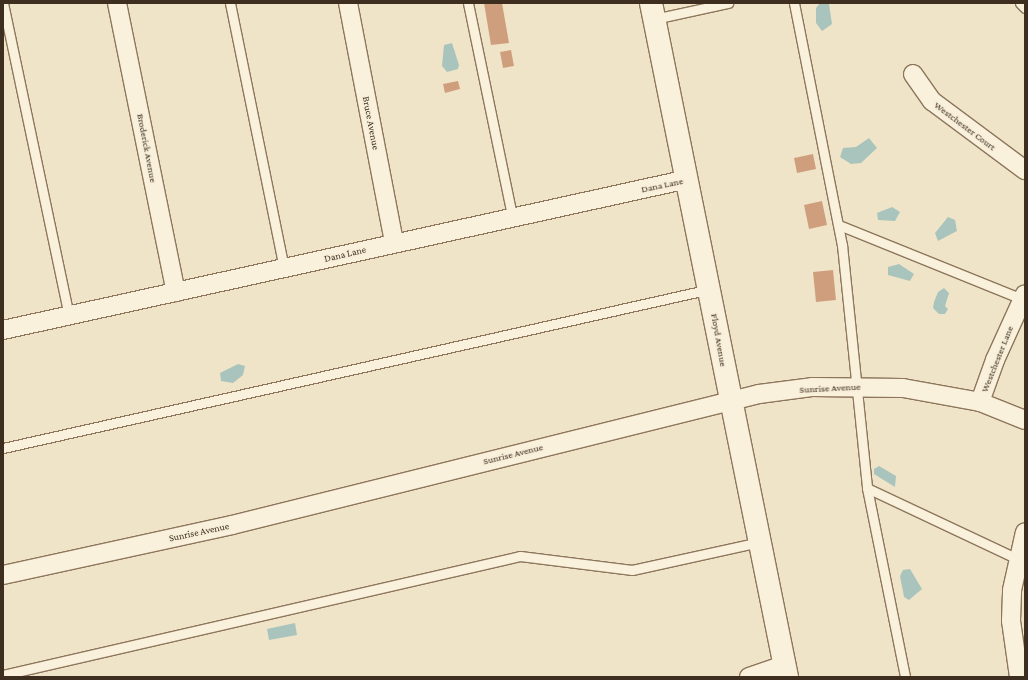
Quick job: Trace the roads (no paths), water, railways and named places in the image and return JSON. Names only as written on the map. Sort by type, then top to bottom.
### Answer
[{"type":"street","name":"Broderick Avenue","points":[[118,3],[176,292]]},
{"type":"street","name":"Bruce Avenue","points":[[348,3],[394,242]]},
{"type":"street","name":"Floyd Avenue","points":[[653,11],[688,179],[730,399],[785,671]]},
{"type":"street","name":"Westchester Court","points":[[913,74],[932,101],[1025,170]]},
{"type":"street","name":"Dana Lane","points":[[3,330],[284,268],[394,242],[688,179]]},
{"type":"street","name":"Westchester Lane","points":[[980,402],[1024,298]]},
{"type":"street","name":"Sunrise Avenue","points":[[3,575],[232,525],[730,399],[812,387],[854,385],[903,388],[980,402],[1025,420]]},
{"type":"street","points":[[1019,677],[1011,621],[1025,532]]},
{"type":"street","points":[[749,677],[785,671]]},
{"type":"lane","points":[[3,3],[69,316]]},
{"type":"lane","points":[[230,3],[284,268]]},
{"type":"lane","points":[[468,3],[512,216]]},
{"type":"lane","points":[[653,11],[728,3]]},
{"type":"lane","points":[[794,3],[839,225],[854,385],[867,488],[905,677]]},
{"type":"lane","points":[[1020,3],[1025,8]]},
{"type":"lane","points":[[839,225],[1024,298]]},
{"type":"lane","points":[[3,448],[710,289]]},
{"type":"lane","points":[[867,488],[1021,561]]},
{"type":"lane","points":[[3,675],[520,556],[632,570],[759,542]]},
{"type":"water","points":[[820,3],[829,4],[832,24],[822,31],[816,23],[816,8]]},
{"type":"water","points":[[452,43],[459,65],[458,69],[447,72],[442,66],[444,45]]},
{"type":"water","points":[[869,138],[877,148],[861,163],[851,164],[840,157],[843,148],[856,147]]},
{"type":"water","points":[[892,207],[900,212],[895,221],[878,220],[877,213]]},
{"type":"water","points":[[948,217],[955,220],[957,231],[938,241],[935,233]]},
{"type":"water","points":[[899,264],[914,274],[910,281],[888,275],[888,267]]},
{"type":"water","points":[[944,288],[949,293],[945,306],[948,309],[945,314],[939,314],[933,308],[934,302],[938,292]]},
{"type":"water","points":[[238,364],[245,366],[243,375],[233,383],[221,381],[220,373]]},
{"type":"water","points":[[879,466],[896,476],[895,487],[874,474],[874,469]]},
{"type":"water","points":[[910,569],[922,589],[909,600],[904,597],[900,576],[903,570]]},
{"type":"water","points":[[295,623],[297,635],[269,640],[267,629]]}]
